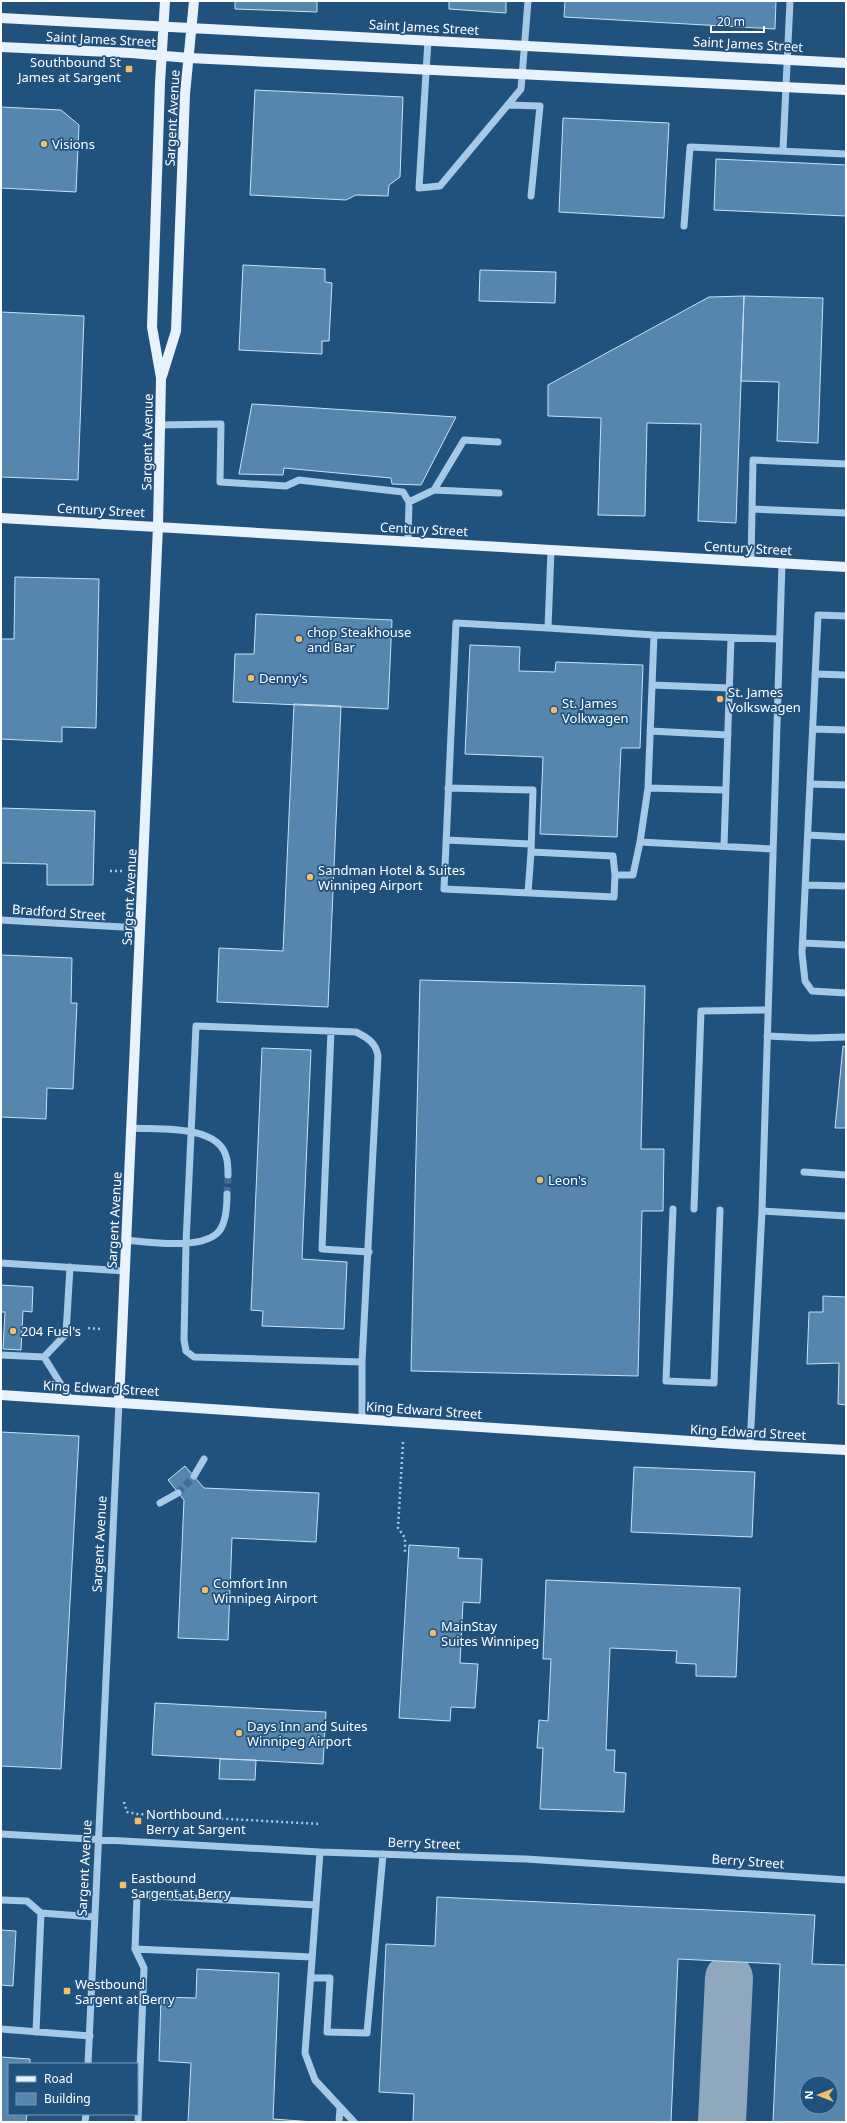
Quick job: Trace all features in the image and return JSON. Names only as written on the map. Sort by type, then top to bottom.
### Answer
[{"type":"main road","name":"Sargent Avenue","points":[[119,1402],[158,526],[161,378],[152,327],[165,1]]},
{"type":"main road","name":"Sargent Avenue","points":[[161,378],[176,331],[185,94],[194,1]]},
{"type":"main road","name":"Saint James Street","points":[[1,18],[163,25],[846,63]]},
{"type":"main road","name":"Saint James Street","points":[[1,47],[162,55],[189,58],[846,90]]},
{"type":"main road","name":"Century Street","points":[[1,518],[846,567]]},
{"type":"main road","name":"King Edward Street","points":[[1,1395],[750,1445],[846,1450]]},
{"type":"street","points":[[428,40],[419,188],[440,186],[521,89],[528,1]]},
{"type":"street","points":[[783,150],[790,1]]},
{"type":"street","points":[[509,105],[540,106],[531,196]]},
{"type":"street","points":[[684,226],[690,147],[846,154]]},
{"type":"street","points":[[160,425],[221,424],[220,482],[286,486],[299,480],[403,492],[409,502],[408,541]]},
{"type":"street","points":[[434,490],[464,440],[498,442]]},
{"type":"street","points":[[751,561],[753,460],[846,464]]},
{"type":"street","points":[[409,502],[434,490],[499,493]]},
{"type":"street","points":[[752,509],[846,513]]},
{"type":"street","points":[[548,628],[551,550]]},
{"type":"street","points":[[750,1445],[762,1211],[767,1010],[782,563]]},
{"type":"street","points":[[846,616],[818,615],[803,943],[805,981],[812,991],[846,993]]},
{"type":"street","points":[[531,852],[613,856],[614,897],[444,889],[456,623],[654,635],[779,639]]},
{"type":"street","points":[[614,875],[633,875],[640,842],[648,788],[654,635]]},
{"type":"street","points":[[724,846],[731,638]]},
{"type":"street","points":[[815,674],[846,675]]},
{"type":"street","points":[[652,685],[729,688]]},
{"type":"street","points":[[813,728],[846,730]]},
{"type":"street","points":[[650,731],[728,734]]},
{"type":"street","points":[[810,784],[846,785]]},
{"type":"street","points":[[448,788],[533,790],[528,893]]},
{"type":"street","points":[[648,788],[725,790]]},
{"type":"street","points":[[808,835],[846,837]]},
{"type":"street","points":[[446,840],[531,844]]},
{"type":"street","points":[[640,842],[773,849]]},
{"type":"street","points":[[805,885],[846,886]]},
{"type":"street","name":"Bradford Street","points":[[1,920],[140,928]]},
{"type":"street","points":[[803,943],[846,945]]},
{"type":"street","points":[[694,1209],[701,1011],[767,1010]]},
{"type":"street","points":[[362,1362],[194,1357],[186,1350],[184,1340],[186,1243],[196,1026],[356,1032],[369,1039],[377,1047],[369,1252],[362,1362],[362,1419]]},
{"type":"street","points":[[331,1031],[322,1248],[369,1252]]},
{"type":"street","points":[[767,1036],[811,1038],[846,1037]]},
{"type":"street","points":[[131,1128],[191,1132],[206,1135],[217,1142],[226,1155],[228,1175]]},
{"type":"street","points":[[804,1172],[846,1175]]},
{"type":"street","points":[[126,1240],[186,1243],[205,1241],[220,1230],[226,1210],[227,1194]]},
{"type":"street","points":[[673,1209],[666,1381],[714,1383],[720,1210]]},
{"type":"street","points":[[762,1211],[846,1216]]},
{"type":"street","points":[[1,1263],[125,1271]]},
{"type":"street","points":[[1,1355],[44,1357],[66,1334],[70,1267]]},
{"type":"street","points":[[44,1357],[70,1399]]},
{"type":"street","name":"Sargent Avenue","points":[[88,2063],[119,1402]]},
{"type":"street","points":[[194,1476],[204,1460]]},
{"type":"street","points":[[160,1503],[178,1493]]},
{"type":"street","name":"Berry Street","points":[[1,1834],[320,1852],[526,1859],[846,1880]]},
{"type":"street","points":[[320,1852],[305,2053],[315,2080],[354,2122]]},
{"type":"street","points":[[311,1978],[330,1978],[327,2032],[367,2033],[383,1854]]},
{"type":"street","points":[[138,2122],[144,1968],[135,1949],[137,1895],[316,1905]]},
{"type":"street","points":[[1,1900],[27,1901],[41,1913],[94,1917]]},
{"type":"street","points":[[36,2032],[41,1913]]},
{"type":"street","points":[[135,1949],[312,1957]]},
{"type":"street","points":[[1,2029],[90,2036]]},
{"type":"street","points":[[339,2122],[340,2108]]},
{"type":"path","points":[[110,871],[123,872]]},
{"type":"path","points":[[88,1328],[101,1329]]},
{"type":"path","points":[[403,1442],[398,1528],[406,1538],[405,1552]]},
{"type":"path","points":[[124,1802],[127,1812],[137,1814],[320,1824]]},
{"type":"building","points":[[235,1],[317,1],[317,12],[235,9]]},
{"type":"building","points":[[449,1],[506,1],[506,13],[449,9]]},
{"type":"building","points":[[565,1],[776,1],[775,29],[564,17]]},
{"type":"building","points":[[255,90],[403,97],[400,177],[389,185],[388,196],[356,195],[346,200],[250,195]]},
{"type":"building","points":[[1,107],[61,110],[79,125],[76,192],[1,188]]},
{"type":"building","points":[[563,118],[669,123],[664,218],[559,212]]},
{"type":"building","points":[[716,159],[846,165],[846,216],[714,210]]},
{"type":"building","points":[[243,265],[325,269],[325,282],[332,283],[329,341],[322,341],[322,354],[239,350]]},
{"type":"building","points":[[480,270],[556,272],[555,303],[479,301]]},
{"type":"building","points":[[744,296],[736,523],[698,521],[701,424],[647,423],[645,516],[598,515],[601,418],[548,416],[548,385],[709,297]]},
{"type":"building","points":[[744,296],[823,298],[818,443],[777,441],[779,382],[741,381]]},
{"type":"building","points":[[1,312],[84,316],[78,480],[1,477]]},
{"type":"building","points":[[252,404],[456,417],[421,485],[392,484],[391,478],[284,468],[283,475],[239,474]]},
{"type":"building","points":[[15,577],[99,579],[96,728],[62,727],[62,742],[1,739],[1,639],[14,639]]},
{"type":"building","points":[[256,614],[392,620],[388,709],[233,702],[235,654],[254,654]]},
{"type":"building","name":"St. James Volkwagen","points":[[470,645],[520,647],[519,671],[555,672],[556,662],[643,665],[640,748],[621,748],[617,837],[540,834],[543,757],[465,754]]},
{"type":"building","name":"Sandman Hotel & Suites Winnipeg Airport","points":[[294,704],[341,706],[328,1007],[217,1002],[219,948],[283,951]]},
{"type":"building","points":[[1,808],[95,811],[93,885],[47,885],[47,864],[1,863]]},
{"type":"building","points":[[1,955],[72,958],[71,1003],[77,1003],[73,1089],[47,1088],[46,1119],[1,1117]]},
{"type":"building","name":"Leon's","points":[[420,980],[645,986],[641,1149],[664,1149],[663,1211],[642,1211],[638,1376],[411,1371]]},
{"type":"building","points":[[843,1046],[846,1047],[846,1128],[835,1128]]},
{"type":"building","points":[[262,1048],[311,1050],[302,1259],[347,1262],[344,1329],[262,1326],[263,1311],[251,1310]]},
{"type":"building","name":"204 Fuel's","points":[[1,1285],[33,1287],[32,1312],[23,1311],[21,1350],[3,1349],[5,1312],[1,1312]]},
{"type":"building","points":[[823,1296],[846,1297],[846,1405],[838,1404],[839,1363],[807,1364],[809,1312],[823,1312]]},
{"type":"building","points":[[1,1432],[79,1436],[61,1769],[1,1766]]},
{"type":"building","name":"Comfort Inn Winnipeg Airport","points":[[185,1466],[204,1488],[319,1493],[316,1542],[232,1538],[228,1640],[178,1638],[184,1500],[168,1480]]},
{"type":"building","points":[[634,1467],[755,1472],[752,1537],[631,1532]]},
{"type":"building","name":"MainStay Suites Winnipeg","points":[[409,1545],[459,1548],[458,1558],[482,1559],[480,1603],[463,1602],[460,1663],[478,1664],[475,1708],[451,1707],[450,1721],[399,1718]]},
{"type":"building","points":[[546,1580],[740,1588],[736,1677],[696,1676],[696,1664],[676,1663],[677,1651],[610,1648],[606,1750],[615,1750],[614,1772],[626,1773],[624,1812],[540,1809],[543,1748],[537,1748],[539,1720],[548,1721],[551,1659],[543,1659]]},
{"type":"building","name":"Days Inn and Suites Winnipeg Airport","points":[[155,1703],[326,1712],[323,1764],[152,1755]]},
{"type":"building","points":[[220,1759],[256,1760],[255,1780],[219,1779]]},
{"type":"building","points":[[437,1897],[815,1915],[812,1964],[846,1965],[846,2122],[773,2122],[780,1964],[678,1959],[671,2122],[413,2122],[414,2094],[379,2092],[386,1944],[435,1946]]},
{"type":"building","points":[[1,1930],[16,1931],[13,1986],[1,1985]]},
{"type":"building","points":[[197,1969],[279,1973],[273,2119],[314,2122],[188,2122],[191,2063],[159,2061],[161,1997],[196,1998]]},
{"type":"building","points":[[1,2057],[30,2059],[30,2063],[8,2063],[8,2115],[27,2115],[26,2122],[1,2122]]},
{"type":"taxiway","points":[[722,2122],[729,1978]]},
{"type":"tunnel","points":[[227,1194],[228,1175]]},
{"type":"tunnel","points":[[178,1493],[194,1476]]},
{"type":"place","name":"Southbound St James at Sargent","points":[[129,69]]},
{"type":"place","name":"Visions","points":[[44,144]]},
{"type":"place","name":"chop Steakhouse and Bar","points":[[299,639]]},
{"type":"place","name":"Denny's","points":[[251,678]]},
{"type":"place","name":"St. James Volkswagen","points":[[720,699]]},
{"type":"place","name":"St. James Volkwagen","points":[[554,710]]},
{"type":"place","name":"Sandman Hotel & Suites Winnipeg Airport","points":[[310,877]]},
{"type":"place","name":"Leon's","points":[[540,1180]]},
{"type":"place","name":"204 Fuel's","points":[[13,1331]]},
{"type":"place","name":"Comfort Inn Winnipeg Airport","points":[[205,1590]]},
{"type":"place","name":"MainStay Suites Winnipeg","points":[[433,1633]]},
{"type":"place","name":"Days Inn and Suites Winnipeg Airport","points":[[239,1733]]},
{"type":"place","name":"Northbound Berry at Sargent","points":[[138,1821]]},
{"type":"place","name":"Eastbound Sargent at Berry","points":[[123,1885]]},
{"type":"place","name":"Westbound Sargent at Berry","points":[[67,1991]]}]
